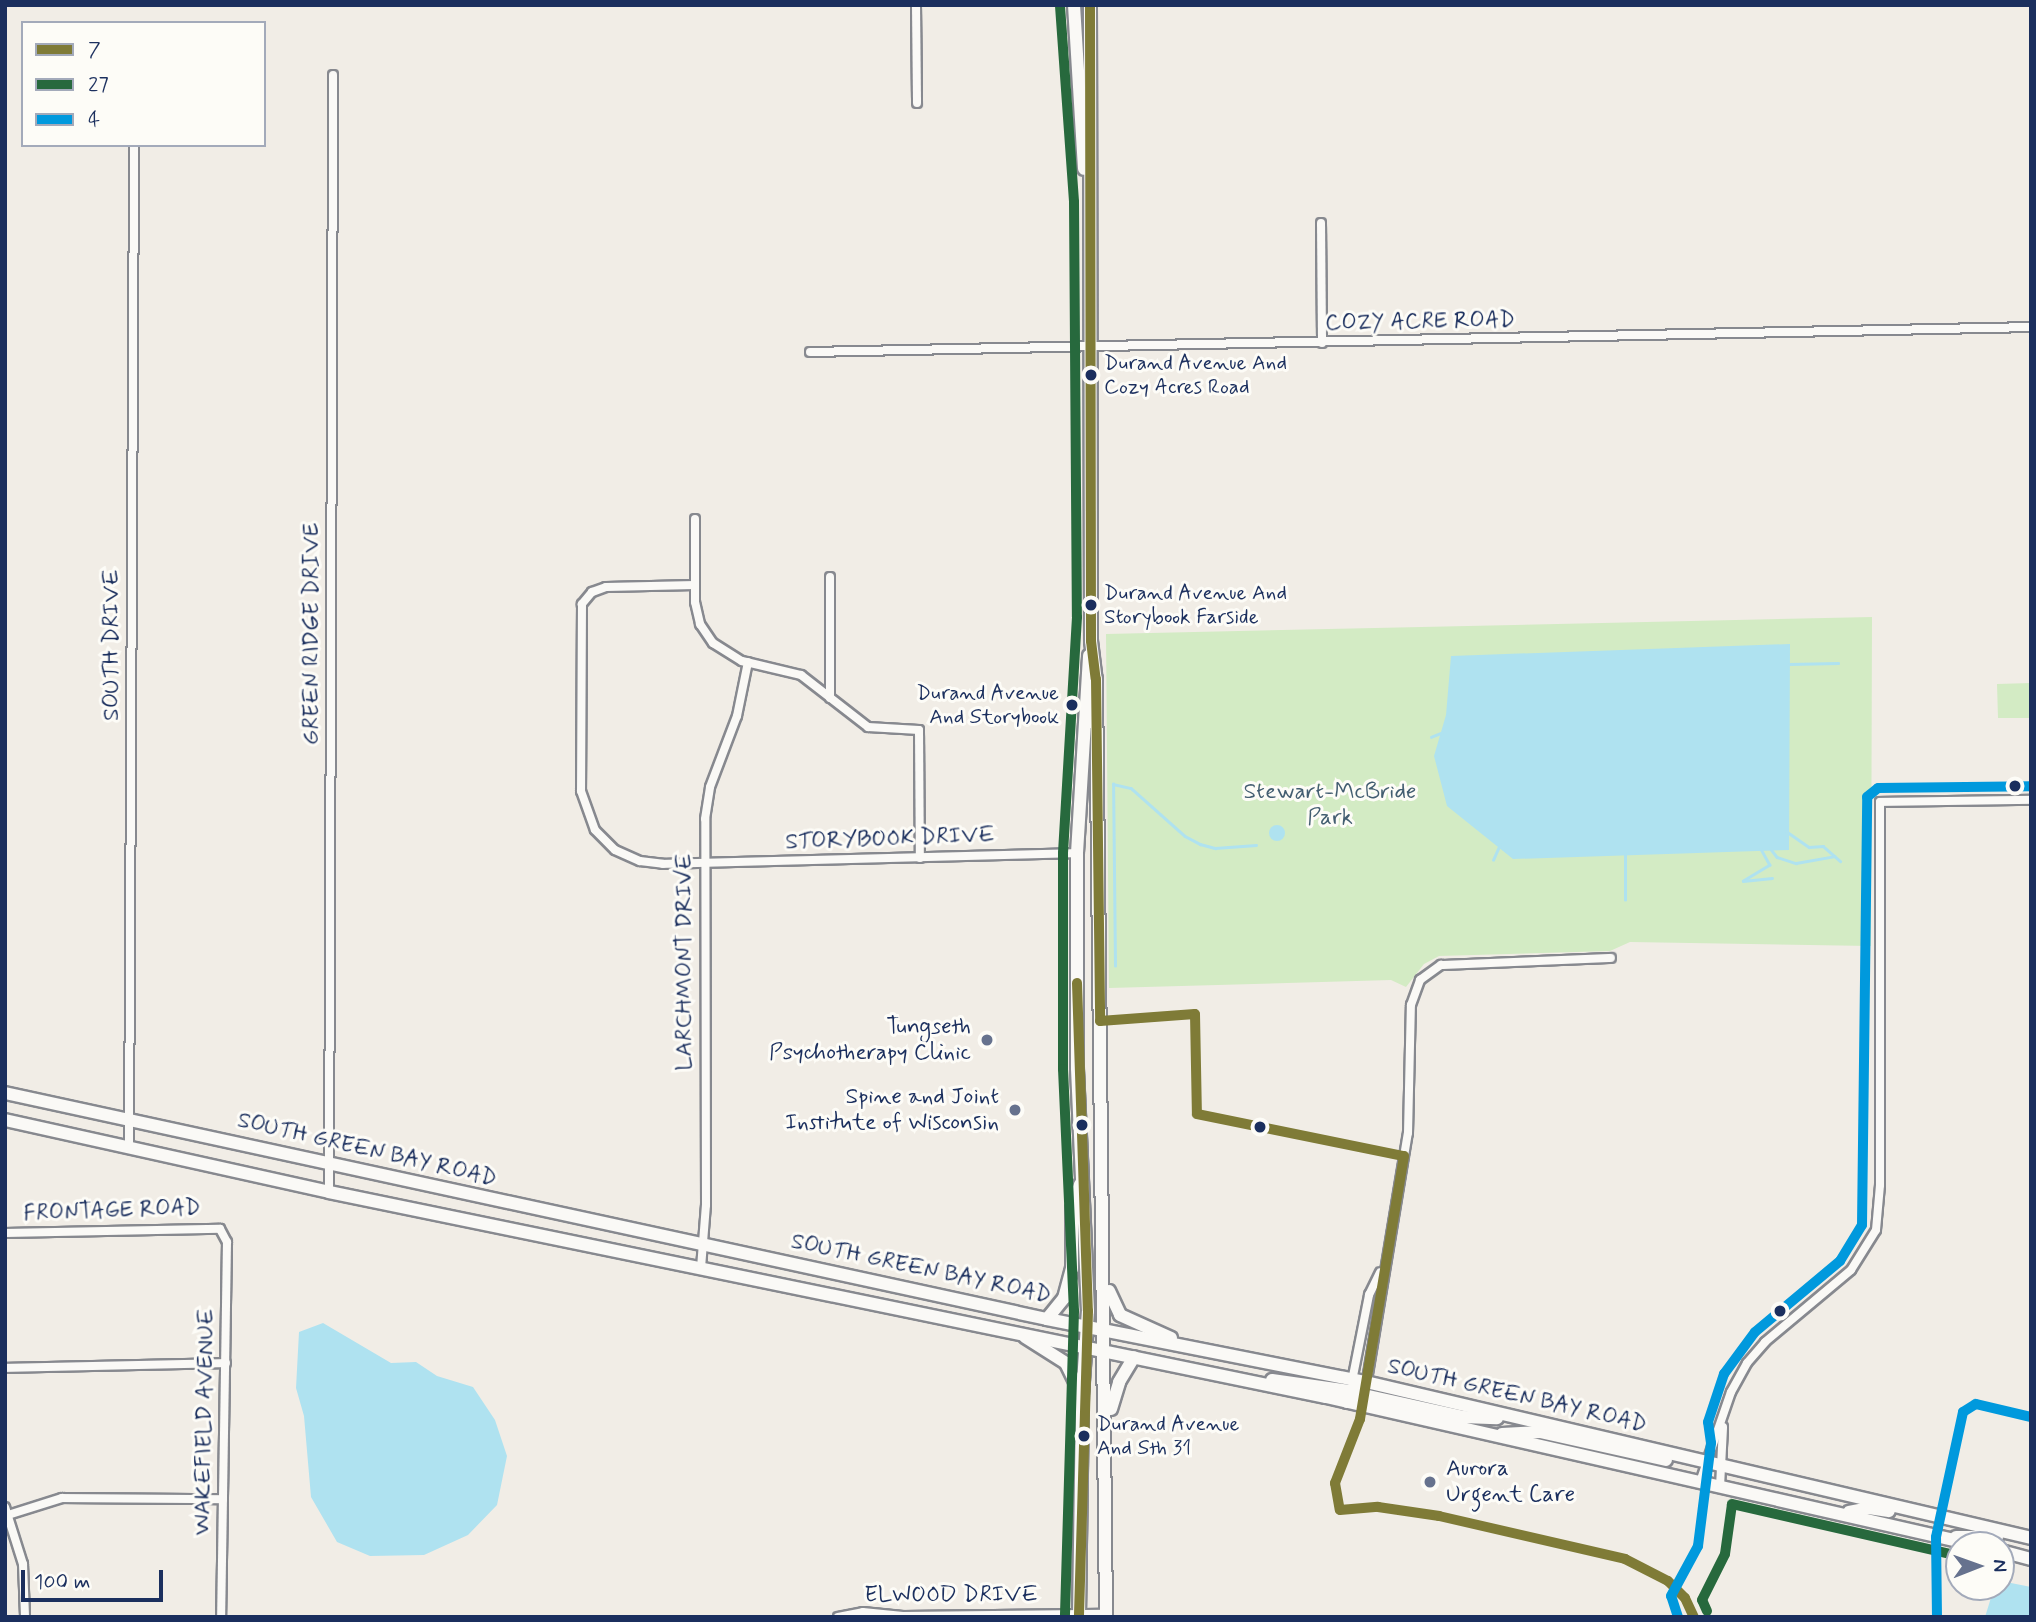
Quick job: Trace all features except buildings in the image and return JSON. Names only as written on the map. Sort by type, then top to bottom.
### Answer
[{"type":"main road","points":[[1074,5],[1079,124],[1088,201]]},
{"type":"main road","points":[[1090,5],[1093,123],[1088,201],[1091,641],[1096,679],[1106,1331],[1106,1615]]},
{"type":"main road","points":[[1079,1616],[1082,1396],[1087,1347],[1087,1231],[1081,1180],[1077,1068],[1077,853],[1085,678],[1091,641]]},
{"type":"main road","points":[[1077,1002],[1100,1021]]},
{"type":"main road","points":[[1077,1068],[1090,1058],[1102,1077]]},
{"type":"main road","name":"SOUTH GREEN BAY ROAD","points":[[5,1093],[1087,1327],[1201,1349],[1349,1391],[1523,1419],[1705,1464]]},
{"type":"main road","name":"SOUTH GREEN BAY ROAD","points":[[5,1119],[329,1192],[1234,1378],[1364,1394],[1488,1435],[1945,1537]]},
{"type":"main road","points":[[1047,1318],[1064,1298],[1072,1269],[1072,1209],[1081,1180]]},
{"type":"main road","points":[[1105,1281],[1120,1315],[1201,1349]]},
{"type":"main road","points":[[1018,1333],[1066,1363],[1082,1396]]},
{"type":"main road","points":[[1106,1426],[1119,1382],[1134,1357]]},
{"type":"main road","points":[[1488,1435],[1541,1432],[1705,1464],[1824,1495],[1868,1498],[2031,1538]]},
{"type":"main road","points":[[1700,1482],[1723,1469]]},
{"type":"main road","points":[[1842,1513],[1870,1508],[1952,1524],[1970,1522]]},
{"type":"street","points":[[916,5],[917,103]]},
{"type":"street","name":"GREEN RIDGE DRIVE","points":[[329,1192],[332,75]]},
{"type":"street","name":"SOUTH DRIVE","points":[[128,1145],[134,147]]},
{"type":"street","points":[[1321,223],[1322,343]]},
{"type":"street","name":"COZY ACRE ROAD","points":[[810,352],[2031,327]]},
{"type":"street","points":[[695,519],[697,613],[706,634],[722,651],[748,662],[801,675],[868,727],[919,730],[920,858]]},
{"type":"street","points":[[830,577],[830,698]]},
{"type":"street","name":"STORYBOOK DRIVE","points":[[695,585],[606,587],[592,592],[582,604],[581,790],[595,830],[621,853],[654,864],[1077,853]]},
{"type":"street","name":"LARCHMONT DRIVE","points":[[701,1268],[704,1243],[704,863],[710,787],[737,716],[748,662]]},
{"type":"street","points":[[1700,1482],[1723,1424],[1731,1392],[1754,1353],[1851,1270],[1876,1230],[1882,1027],[1880,802],[2031,800]]},
{"type":"street","points":[[1364,1394],[1382,1270],[1408,1133],[1411,1005],[1420,980],[1441,964],[1611,958]]},
{"type":"street","name":"FRONTAGE ROAD","points":[[5,1233],[220,1229]]},
{"type":"street","name":"WAKEFIELD AVENUE","points":[[220,1229],[227,1242],[221,1617]]},
{"type":"street","points":[[1349,1391],[1369,1295],[1382,1270]]},
{"type":"street","points":[[5,1368],[226,1363]]},
{"type":"street","points":[[1720,1487],[1723,1469],[1723,1424]]},
{"type":"street","points":[[25,1617],[23,1564],[7,1511],[62,1498],[223,1500]]},
{"type":"street","name":"ELWOOD DRIVE","points":[[838,1617],[863,1612],[1106,1615]]},
{"type":"green space","name":"Stewart-McBride Park","points":[[1872,617],[1871,946],[1630,942],[1610,951],[1439,956],[1424,964],[1406,987],[1391,980],[1109,988],[1106,634]]},
{"type":"green space","points":[[2031,683],[2031,718],[1998,718],[1997,684]]},
{"type":"water","points":[[1790,644],[1789,850],[1513,859],[1447,806],[1434,756],[1446,715],[1451,656]]},
{"type":"water","points":[[1277,825],[1285,833],[1277,841],[1269,833]]},
{"type":"water","points":[[323,1323],[391,1363],[416,1362],[437,1376],[473,1387],[495,1420],[507,1456],[497,1505],[468,1535],[424,1555],[370,1556],[337,1542],[311,1497],[304,1416],[296,1388],[299,1332]]},
{"type":"water","points":[[2015,1584],[2031,1587],[2031,1617],[1985,1617],[1990,1601],[2015,1601]]},
{"type":"waterway","points":[[1789,664],[1838,663]]},
{"type":"waterway","points":[[1431,737],[1441,733]]},
{"type":"waterway","points":[[1115,966],[1113,784],[1131,788],[1185,836],[1200,844],[1215,848],[1256,845]]},
{"type":"waterway","points":[[1786,831],[1809,847],[1823,846],[1840,861]]},
{"type":"waterway","points":[[1493,860],[1500,844]]},
{"type":"waterway","points":[[1770,848],[1777,857],[1796,863],[1834,856]]},
{"type":"waterway","points":[[1761,849],[1770,865],[1743,881],[1772,878]]},
{"type":"waterway","points":[[1625,854],[1625,900]]},
{"type":"transit line","name":"7","points":[[1090,5],[1091,641],[1096,679],[1100,1021],[1195,1014],[1197,1114],[1404,1156],[1360,1419],[1335,1483],[1340,1510],[1378,1507],[1439,1516],[1625,1559],[1668,1581],[1685,1598],[1694,1617]]},
{"type":"transit line","name":"27","points":[[1060,6],[1074,202],[1077,617],[1063,853],[1063,1069],[1074,1311],[1065,1617]]},
{"type":"transit line","name":"4","points":[[1678,1617],[1671,1596],[1698,1546],[1711,1443],[1708,1422],[1724,1374],[1755,1332],[1840,1261],[1862,1225],[1867,797],[1878,788],[2031,786]]},
{"type":"transit line","name":"7","points":[[1077,983],[1088,1311],[1079,1617]]},
{"type":"transit line","name":"4","points":[[1937,1617],[1936,1537],[1963,1412],[1976,1404],[2031,1417]]},
{"type":"transit line","name":"27","points":[[1707,1611],[1702,1600],[1725,1554],[1732,1504],[1945,1553]]},
{"type":"place","name":"Durand Avenue And Cozy Acres Road","points":[[1091,375]]},
{"type":"place","name":"Durand Avenue And Storybook Farside","points":[[1091,605]]},
{"type":"place","name":"Durand Avenue And Storybook","points":[[1072,705]]},
{"type":"place","name":"Tungseth Psychotherapy Clinic","points":[[987,1040]]},
{"type":"place","name":"Spine and Joint Institute of Wisconsin","points":[[1015,1110]]},
{"type":"place","name":"Durand Avenue And Sth 31","points":[[1084,1436]]},
{"type":"place","name":"Aurora Urgent Care","points":[[1430,1482]]}]
